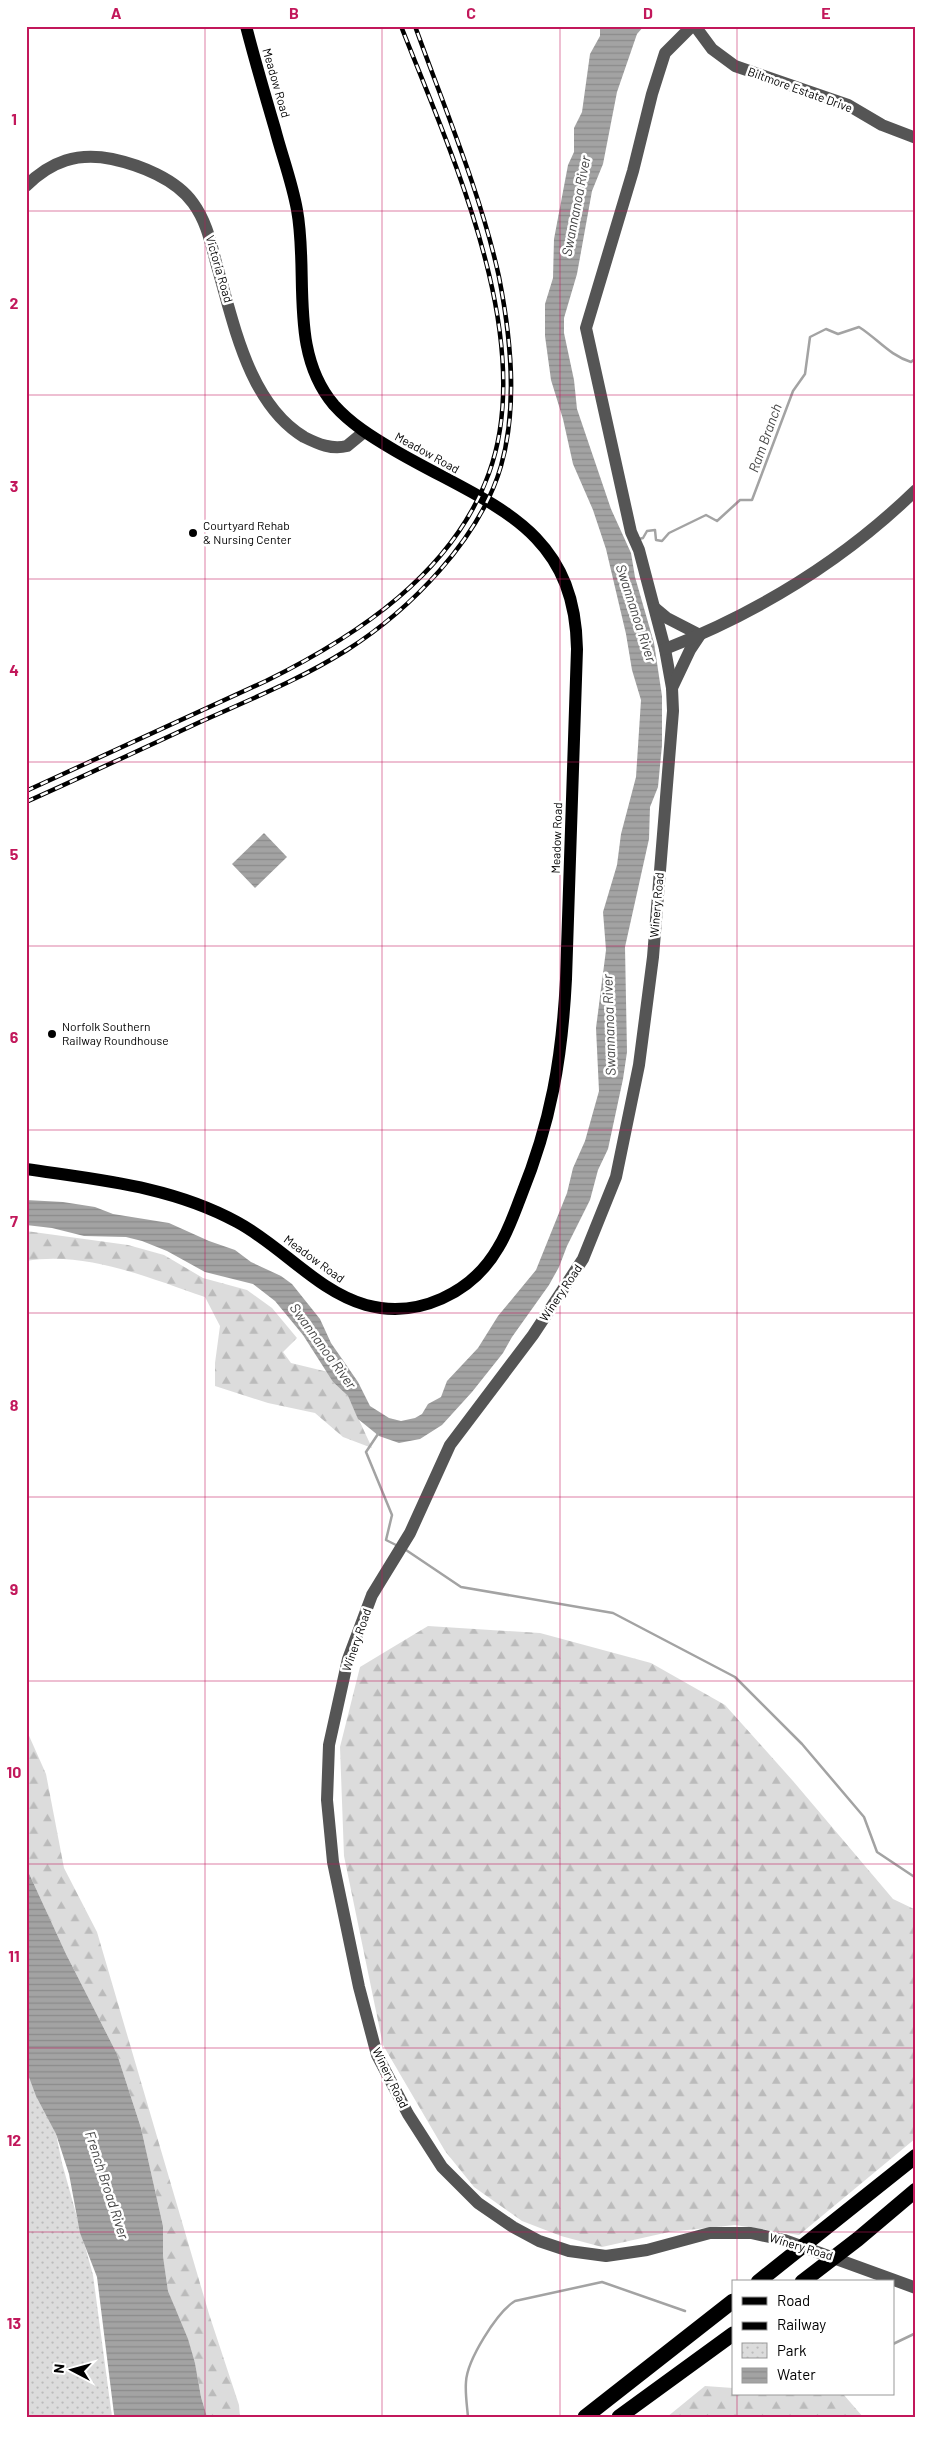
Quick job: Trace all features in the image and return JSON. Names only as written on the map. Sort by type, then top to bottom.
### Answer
[{"type":"highway","points":[[761,2280],[916,2156]]},
{"type":"highway","points":[[804,2280],[858,2239],[916,2190]]},
{"type":"highway","points":[[585,2417],[732,2302]]},
{"type":"highway","points":[[619,2417],[732,2335]]},
{"type":"main road","name":"Meadow Road","points":[[26,1170],[135,1185],[166,1193],[203,1206],[257,1234],[333,1290],[357,1302],[378,1307],[411,1307],[444,1298],[468,1283],[487,1264],[506,1235],[550,1114],[561,1051],[566,989],[576,623],[573,602],[561,571],[551,554],[527,528],[503,510],[364,432],[343,414],[330,399],[315,375],[308,351],[297,211],[246,26]]},
{"type":"street","name":"Biltmore Estate Drive","points":[[694,26],[712,50],[735,66],[848,105],[882,125],[916,138]]},
{"type":"street","name":"Winery Road","points":[[694,26],[665,53],[652,94],[633,172],[586,328],[632,532],[655,608],[672,688],[673,711],[653,957],[639,1065],[616,1177],[583,1259],[532,1336],[450,1445],[410,1533],[372,1595],[348,1659],[330,1745],[328,1800],[334,1862],[341,1908],[377,2055],[408,2114],[442,2167],[478,2203],[513,2227],[539,2241],[569,2251],[606,2256],[647,2250],[710,2234],[751,2233],[803,2246],[916,2288]]},
{"type":"street","name":"Victoria Road","points":[[26,186],[52,165],[70,158],[84,156],[117,160],[155,174],[171,183],[192,202],[206,227],[239,336],[256,382],[268,404],[290,427],[308,439],[324,446],[348,446],[364,432]]},
{"type":"street","points":[[665,649],[749,612],[856,544],[916,490]]},
{"type":"street","points":[[655,608],[667,618],[700,635]]},
{"type":"street","points":[[672,688],[690,650],[700,635]]},
{"type":"green space","points":[[26,1231],[128,1245],[164,1255],[203,1278],[247,1290],[272,1308],[297,1338],[283,1352],[291,1363],[328,1372],[333,1382],[348,1396],[372,1448],[343,1437],[315,1413],[268,1403],[215,1386],[215,1363],[220,1326],[205,1297],[140,1275],[95,1263],[49,1259],[26,1261]]},
{"type":"green space","points":[[428,1626],[540,1633],[651,1663],[725,1705],[793,1781],[893,1899],[916,1910],[916,2138],[799,2235],[735,2225],[669,2232],[602,2247],[561,2236],[522,2221],[474,2187],[445,2151],[383,2045],[344,1856],[340,1747],[360,1667]]},
{"type":"green space","points":[[26,1729],[46,1774],[64,1868],[97,1932],[209,2314],[239,2405],[240,2417],[207,2417],[201,2397],[195,2363],[168,2291],[163,2256],[163,2226],[141,2128],[117,2054],[66,1954],[26,1867]]},
{"type":"green space","points":[[26,2069],[56,2134],[62,2163],[93,2275],[112,2417],[26,2417]]},
{"type":"green space","points":[[705,2386],[732,2388],[732,2396],[845,2396],[863,2417],[667,2417]]},
{"type":"water","name":"Swannanoa River","points":[[600,26],[644,26],[637,34],[617,92],[603,164],[592,191],[577,274],[564,318],[564,333],[574,380],[577,409],[611,509],[631,553],[635,577],[654,643],[662,696],[662,745],[658,787],[650,807],[649,839],[625,947],[627,1052],[608,1149],[598,1170],[590,1200],[549,1285],[512,1337],[503,1353],[472,1392],[442,1425],[420,1439],[399,1443],[379,1436],[358,1419],[348,1396],[333,1382],[303,1335],[275,1301],[253,1284],[205,1272],[167,1251],[142,1241],[126,1237],[84,1236],[52,1228],[26,1225],[26,1200],[63,1202],[95,1207],[113,1214],[169,1223],[209,1241],[235,1250],[251,1262],[281,1276],[292,1284],[320,1319],[331,1343],[358,1382],[370,1406],[389,1418],[401,1421],[415,1418],[422,1414],[428,1404],[441,1397],[447,1381],[478,1348],[498,1316],[536,1270],[567,1193],[573,1168],[585,1141],[599,1091],[596,1028],[606,950],[603,912],[617,865],[621,834],[636,777],[641,700],[632,670],[626,634],[606,549],[593,510],[573,464],[563,419],[551,380],[545,336],[545,304],[553,278],[554,239],[568,165],[574,152],[574,128],[582,112],[590,54],[600,36]]},
{"type":"water","points":[[264,833],[287,857],[255,888],[232,864]]},
{"type":"water","name":"French Broad River","points":[[26,1867],[66,1954],[117,2054],[141,2128],[163,2226],[163,2256],[168,2291],[188,2339],[207,2417],[115,2417],[114,2414],[97,2277],[80,2233],[69,2174],[56,2134],[36,2096],[26,2069]]},
{"type":"waterway","name":"Ram Branch","points":[[639,539],[643,538],[647,531],[655,530],[656,540],[662,541],[669,533],[706,515],[717,521],[740,500],[752,500],[793,391],[805,374],[810,337],[826,329],[838,334],[859,327],[903,359],[911,362],[916,358]]},
{"type":"waterway","points":[[378,1434],[366,1452],[392,1515],[386,1540],[398,1546]]},
{"type":"waterway","points":[[406,1550],[461,1587],[613,1613],[735,1677],[802,1744],[864,1817],[877,1852],[916,1878]]},
{"type":"waterway","points":[[468,2417],[466,2382],[472,2362],[484,2337],[500,2315],[515,2301],[602,2282],[685,2311]]},
{"type":"waterway","points":[[894,2344],[916,2333]]},
{"type":"railway","points":[[26,791],[266,681],[334,644],[398,598],[427,571],[452,541],[473,509],[489,473],[501,420],[503,364],[496,305],[482,246],[463,187],[401,26]]},
{"type":"railway","points":[[26,802],[275,689],[347,650],[395,615],[440,570],[460,546],[477,520],[491,493],[501,466],[510,420],[511,372],[507,324],[499,277],[482,214],[415,26]]},
{"type":"place","name":"Courtyard Rehab & Nursing Center","points":[[193,533]]},
{"type":"place","name":"Norfolk Southern Railway Roundhouse","points":[[52,1034]]}]
